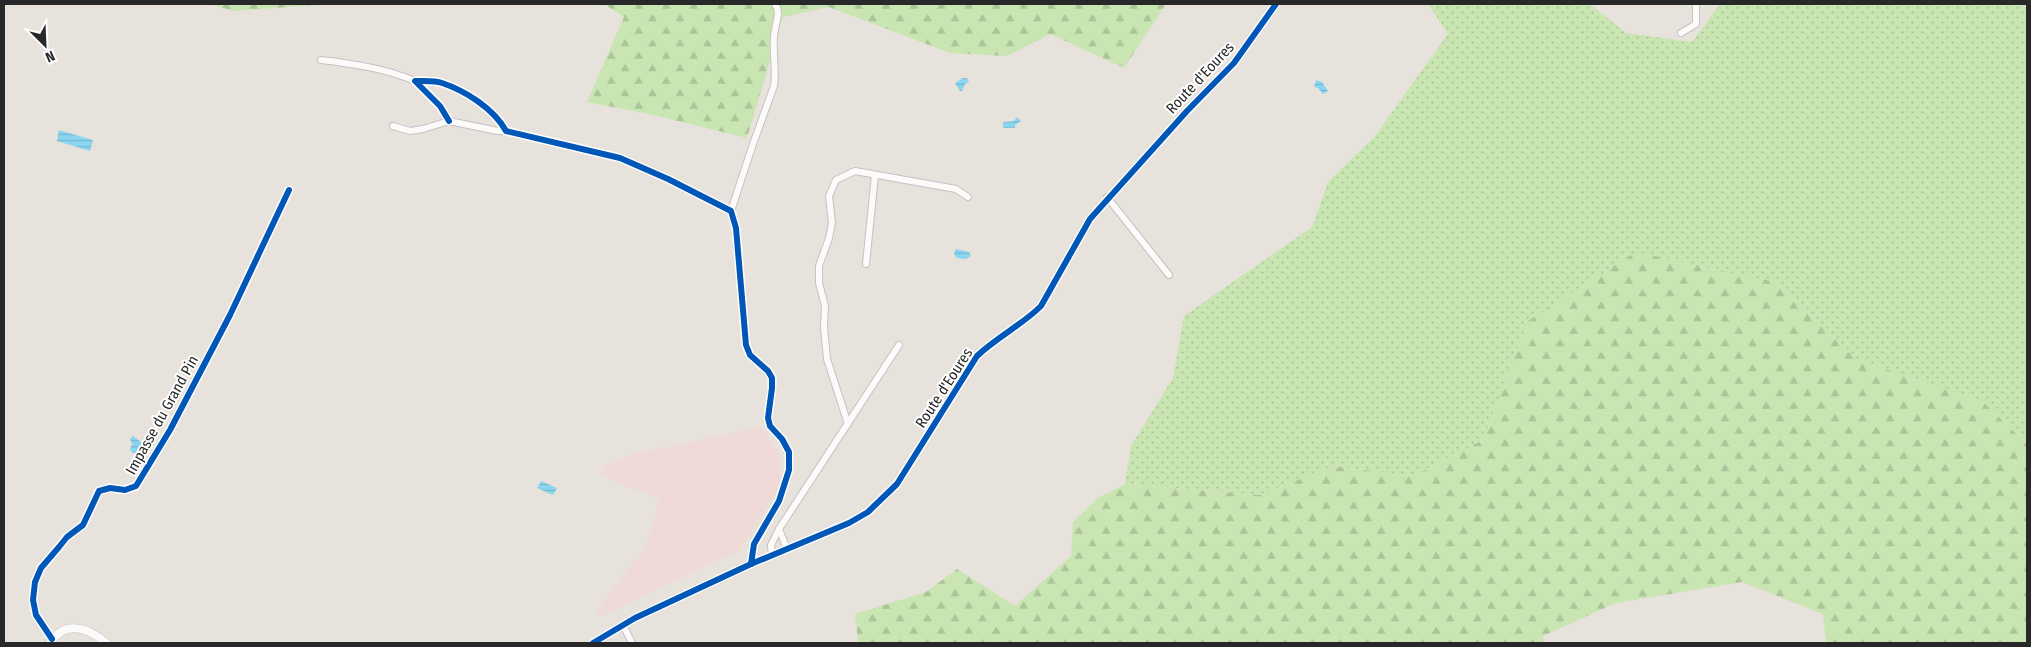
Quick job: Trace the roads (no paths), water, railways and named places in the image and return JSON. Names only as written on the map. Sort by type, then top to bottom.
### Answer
[{"type":"street","points":[[751,564],[754,544],[779,502],[789,470],[789,452],[782,439],[770,426],[768,418],[772,378],[768,371],[750,355],[746,345],[736,228],[731,211],[774,86],[775,63],[773,44],[779,13],[775,4]]},
{"type":"street","name":"Route d'Eoures","points":[[594,643],[623,625],[751,564],[849,523],[868,512],[883,499],[897,484],[977,356],[991,342],[1031,316],[1041,306],[1090,219],[1107,197],[1234,63],[1276,4]]},
{"type":"street","points":[[1681,33],[1696,24],[1696,4]]},
{"type":"street","points":[[321,60],[367,66],[394,72],[415,81],[440,82],[458,90],[497,117],[506,131]]},
{"type":"street","points":[[415,81],[440,106],[449,121]]},
{"type":"street","points":[[393,126],[410,130],[423,129],[449,121],[506,131],[620,158],[731,211]]},
{"type":"street","points":[[848,424],[827,359],[824,327],[825,306],[819,283],[820,266],[832,223],[829,196],[836,180],[855,171],[956,189],[968,197]]},
{"type":"street","points":[[866,264],[875,175]]},
{"type":"street","name":"Impasse du Grand Pin","points":[[51,641],[36,615],[33,600],[35,582],[41,568],[67,537],[84,525],[99,491],[110,488],[125,490],[136,486],[170,430],[198,377],[230,315],[289,190]]},
{"type":"street","points":[[1107,197],[1169,275]]},
{"type":"street","points":[[772,556],[771,545],[779,529],[899,345]]},
{"type":"street","points":[[779,529],[788,549]]},
{"type":"street","points":[[623,625],[632,643]]},
{"type":"street","points":[[51,641],[60,632],[73,628],[86,629],[106,643]]},
{"type":"water","points":[[963,78],[967,78],[969,82],[960,91],[955,83]]},
{"type":"water","points":[[1316,80],[1322,82],[1328,91],[1323,94],[1318,88],[1314,87]]},
{"type":"water","points":[[1017,117],[1021,121],[1015,125],[1015,128],[1003,128],[1003,122],[1014,121]]},
{"type":"water","points":[[59,130],[93,140],[90,151],[57,141]]},
{"type":"water","points":[[956,249],[969,252],[971,256],[966,259],[957,258],[954,254]]},
{"type":"water","points":[[133,436],[141,442],[143,450],[141,453],[133,453],[130,450],[132,444],[130,439]]},
{"type":"water","points":[[541,481],[557,488],[553,495],[537,488]]}]
